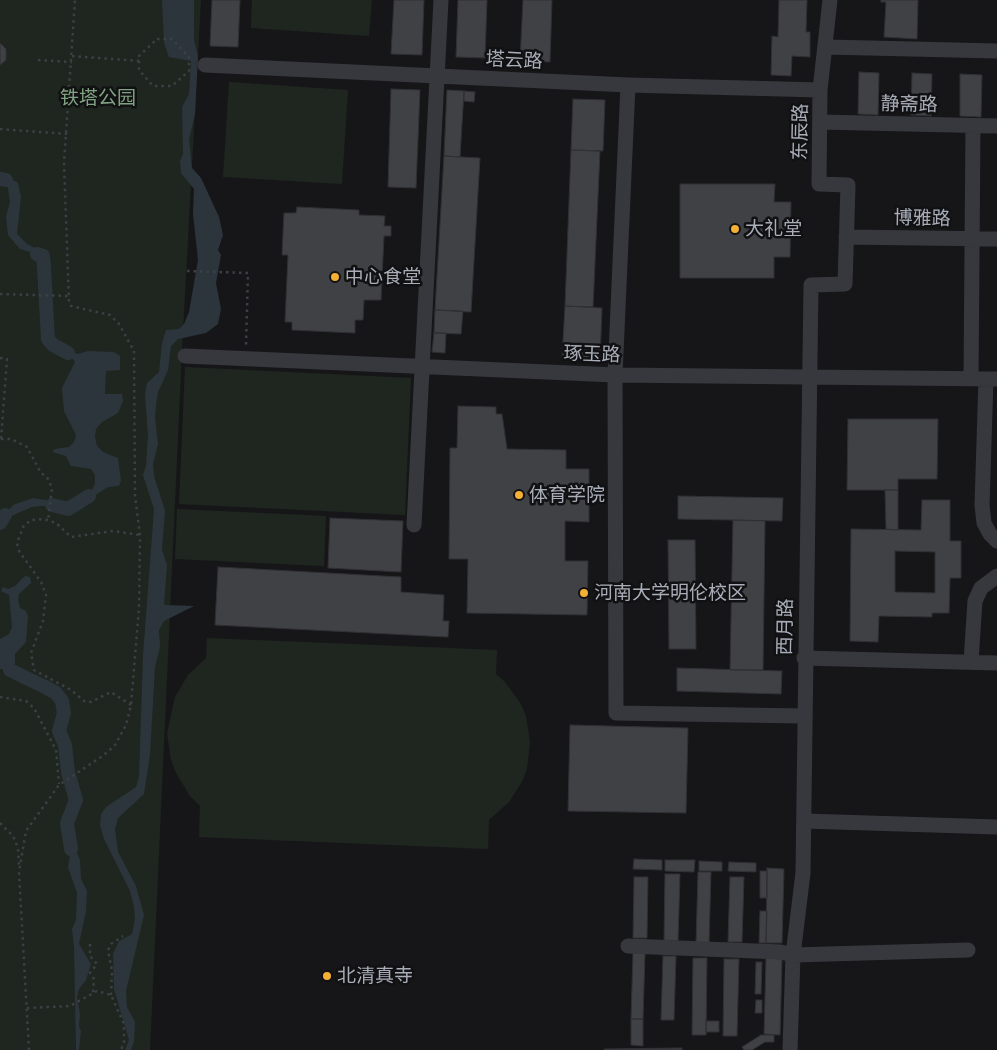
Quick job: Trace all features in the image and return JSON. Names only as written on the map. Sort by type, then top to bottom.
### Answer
[{"type":"street","points":[[414,525],[441,0]]},
{"type":"street","name":"东辰路","points":[[830,0],[820,90],[819,184],[848,185],[846,237]]},
{"type":"street","points":[[826,47],[997,51]]},
{"type":"street","name":"塔云路","points":[[205,65],[628,85],[820,90]]},
{"type":"street","points":[[628,85],[616,375],[616,713],[804,716]]},
{"type":"street","name":"静斋路","points":[[820,122],[997,126]]},
{"type":"street","points":[[973,126],[972,238],[984,379],[982,505],[984,523],[990,534],[997,541]]},
{"type":"street","name":"博雅路","points":[[846,237],[997,239]]},
{"type":"street","name":"西月路","points":[[790,1050],[793,955],[803,873],[804,658],[811,285],[845,284],[846,237]]},
{"type":"street","name":"琢玉路","points":[[185,356],[616,375],[984,379]]},
{"type":"street","points":[[971,662],[975,601],[982,588],[997,576]]},
{"type":"street","points":[[804,658],[997,663]]},
{"type":"street","points":[[804,822],[997,827]]},
{"type":"street","points":[[628,946],[781,952],[793,955],[968,950]]},
{"type":"path","points":[[19,872],[26,831],[59,785],[115,746],[126,725],[131,705],[139,608],[140,535],[135,496],[134,351],[119,324],[110,315],[71,306],[69,296],[64,163],[75,0]]},
{"type":"path","points":[[157,39],[172,39],[189,58],[189,71],[172,86],[154,86],[139,70],[139,61],[139,56],[157,39]]},
{"type":"path","points":[[72,56],[139,61]]},
{"type":"path","points":[[38,60],[72,62]]},
{"type":"path","points":[[0,128],[67,134]]},
{"type":"path","points":[[187,271],[248,273],[246,359]]},
{"type":"path","points":[[0,294],[69,296]]},
{"type":"path","points":[[0,358],[7,359],[1,439],[11,439],[27,447],[41,472],[47,477],[52,488],[53,499],[48,521]]},
{"type":"path","points":[[131,705],[111,692],[91,702],[84,701],[71,690],[34,670],[31,653],[43,621],[46,595],[41,582],[19,551],[16,543],[24,525],[32,520],[56,523],[71,537],[113,531],[140,535]]},
{"type":"path","points":[[0,697],[26,701],[34,708],[56,750],[59,785]]},
{"type":"path","points":[[0,823],[13,836],[18,848],[29,1050]]},
{"type":"path","points":[[120,1050],[124,1042],[124,1024],[111,995],[112,972],[108,950],[111,944],[123,936]]},
{"type":"path","points":[[90,944],[90,956],[97,964],[90,974],[94,979],[94,993]]},
{"type":"path","points":[[27,1008],[70,1006],[97,991],[111,995]]},
{"type":"green space","name":"铁塔公园","points":[[0,0],[201,0],[182,349],[150,1050],[0,1050]]},
{"type":"green space","points":[[252,0],[372,0],[369,36],[251,28]]},
{"type":"green space","points":[[229,82],[348,90],[342,184],[223,177]]},
{"type":"green space","points":[[185,367],[411,378],[405,515],[179,504]]},
{"type":"green space","points":[[177,509],[326,516],[324,566],[175,559]]},
{"type":"green space","points":[[207,638],[497,650],[496,674],[505,682],[521,704],[526,716],[530,742],[527,768],[523,780],[509,802],[489,820],[488,849],[199,837],[200,806],[190,796],[176,773],[171,760],[167,733],[175,697],[188,675],[206,658]]},
{"type":"shaded area","points":[[162,0],[194,0],[194,40],[198,56],[195,114],[189,139],[192,168],[201,178],[219,217],[223,235],[218,250],[221,255],[216,283],[221,309],[218,324],[206,333],[178,339],[171,346],[168,370],[158,392],[156,405],[155,417],[158,444],[153,464],[154,476],[165,511],[162,550],[167,565],[164,605],[194,606],[164,621],[159,630],[160,647],[155,667],[150,755],[144,794],[118,818],[115,829],[118,852],[136,886],[144,915],[126,991],[127,1007],[135,1022],[134,1041],[131,1050],[125,1050],[129,1040],[114,989],[113,954],[119,941],[132,934],[135,919],[134,907],[130,891],[104,839],[100,825],[101,814],[106,807],[136,787],[139,777],[143,656],[154,509],[143,475],[146,466],[148,436],[145,394],[147,383],[159,372],[162,343],[166,330],[179,329],[184,324],[189,312],[198,260],[193,214],[194,189],[181,173],[180,161],[183,154],[182,107],[189,94],[191,61],[169,57],[164,43]]},
{"type":"shaded area","points":[[6,180],[13,180],[18,183],[21,197],[17,234],[27,244],[41,251],[37,254],[20,249],[8,235],[6,217],[10,202],[8,188],[4,183]]},
{"type":"shaded area","points":[[88,351],[114,352],[120,356],[120,370],[106,371],[105,394],[122,394],[123,401],[118,413],[102,422],[96,429],[95,437],[97,446],[103,452],[118,458],[121,481],[119,486],[108,487],[91,498],[89,496],[95,484],[95,475],[91,469],[71,466],[66,456],[52,452],[55,449],[69,447],[74,442],[76,435],[64,411],[62,388],[75,362],[68,353],[78,354]]},
{"type":"shaded area","points":[[33,498],[52,501],[52,505],[32,507],[9,517],[5,515],[13,505]]},
{"type":"shaded area","points":[[25,576],[30,577],[31,583],[19,594],[18,600],[20,608],[26,611],[28,616],[26,642],[15,654],[15,667],[10,670],[0,669],[0,639],[9,634],[12,627],[9,595],[1,591],[3,587],[8,589],[15,586]]},
{"type":"shaded area","points":[[71,849],[76,851],[80,860],[81,879],[87,891],[86,911],[79,944],[91,964],[86,980],[79,989],[77,997],[81,1031],[79,1050],[76,1050],[72,929],[76,920],[77,893],[68,867]]},
{"type":"building","points":[[212,0],[240,0],[238,47],[210,46]]},
{"type":"building","points":[[394,0],[424,0],[422,55],[391,54]]},
{"type":"building","points":[[458,0],[487,0],[485,58],[456,57]]},
{"type":"building","points":[[523,0],[552,0],[550,62],[520,61]]},
{"type":"building","points":[[779,0],[807,0],[806,32],[810,32],[810,57],[792,56],[791,76],[771,75],[772,36],[778,37]]},
{"type":"building","points":[[881,0],[918,0],[917,39],[884,37],[886,2],[881,2]]},
{"type":"building","points":[[0,43],[6,49],[6,60],[0,65]]},
{"type":"building","points":[[859,72],[879,73],[878,115],[858,114]]},
{"type":"building","points":[[912,73],[932,74],[931,116],[911,115]]},
{"type":"building","points":[[960,74],[982,75],[981,117],[960,116]]},
{"type":"building","points":[[391,89],[420,90],[416,188],[388,187]]},
{"type":"building","points":[[447,90],[464,91],[460,157],[444,156]]},
{"type":"building","points":[[464,91],[475,92],[474,102],[464,101]]},
{"type":"building","points":[[573,99],[605,100],[603,151],[571,150]]},
{"type":"building","points":[[571,150],[600,151],[593,307],[565,306]]},
{"type":"building","points":[[444,156],[480,158],[471,312],[435,310]]},
{"type":"building","name":"大礼堂","points":[[680,184],[775,184],[774,202],[791,202],[790,257],[774,257],[774,278],[680,278]]},
{"type":"building","name":"中心食堂","points":[[297,207],[359,210],[359,215],[385,216],[384,226],[391,226],[391,236],[384,236],[381,300],[364,300],[363,320],[355,320],[355,333],[292,330],[292,322],[285,322],[288,255],[282,255],[284,213],[296,213]]},
{"type":"building","points":[[565,306],[602,308],[600,360],[562,358]]},
{"type":"building","points":[[435,310],[463,311],[461,334],[434,333]]},
{"type":"building","points":[[434,333],[446,333],[445,353],[432,352]]},
{"type":"building","name":"体育学院","points":[[458,406],[496,407],[496,414],[502,414],[507,449],[566,450],[566,469],[589,469],[589,522],[565,521],[565,561],[588,561],[587,615],[467,613],[468,559],[449,559],[450,448],[457,448]]},
{"type":"building","points":[[848,419],[938,419],[937,479],[898,479],[898,490],[847,490]]},
{"type":"building","points":[[885,490],[898,490],[898,530],[886,529]]},
{"type":"building","points":[[678,496],[783,498],[782,521],[678,519]]},
{"type":"building","points":[[922,500],[950,500],[950,541],[961,541],[961,578],[950,578],[949,613],[932,613],[932,617],[879,616],[878,642],[850,641],[851,529],[921,530]],"holes":[[[895,551],[935,552],[935,593],[895,592]]]},
{"type":"building","points":[[330,518],[403,521],[401,572],[328,568]]},
{"type":"building","points":[[733,520],[765,521],[763,670],[730,670]]},
{"type":"building","points":[[668,540],[695,540],[696,649],[669,649]]},
{"type":"building","points":[[218,567],[401,577],[401,592],[444,595],[443,621],[449,621],[448,637],[215,625]]},
{"type":"building","points":[[677,668],[782,671],[781,694],[677,691]]},
{"type":"building","points":[[570,725],[688,728],[686,813],[568,811]]},
{"type":"building","points":[[634,859],[662,860],[662,870],[633,869]]},
{"type":"building","points":[[665,860],[695,860],[694,872],[665,871]]},
{"type":"building","points":[[699,861],[722,862],[722,871],[699,871]]},
{"type":"building","points":[[729,862],[756,863],[756,872],[728,871]]},
{"type":"building","points":[[767,868],[784,869],[782,943],[766,943]]},
{"type":"building","points":[[760,871],[767,871],[767,898],[760,898]]},
{"type":"building","points":[[698,872],[711,872],[709,944],[696,944]]},
{"type":"building","points":[[665,874],[680,874],[678,941],[664,940]]},
{"type":"building","points":[[634,877],[648,877],[647,938],[633,938]]},
{"type":"building","points":[[730,877],[744,877],[742,942],[728,942]]},
{"type":"building","points":[[760,911],[767,911],[766,943],[759,943]]},
{"type":"building","points":[[633,953],[645,953],[643,1019],[631,1019]]},
{"type":"building","points":[[663,956],[676,956],[674,1020],[661,1020]]},
{"type":"building","points":[[693,958],[707,958],[706,1035],[692,1035]]},
{"type":"building","points":[[766,958],[782,959],[780,1035],[764,1034]]},
{"type":"building","points":[[724,959],[739,959],[737,1036],[723,1036]]},
{"type":"building","points":[[756,962],[762,962],[761,994],[755,994]]},
{"type":"building","points":[[756,1000],[762,1000],[762,1013],[755,1013]]},
{"type":"building","points":[[631,1019],[643,1019],[643,1046],[631,1045]]},
{"type":"building","points":[[706,1021],[719,1021],[719,1032],[706,1032]]},
{"type":"building","points":[[761,1035],[774,1035],[774,1042],[765,1042],[752,1050],[744,1050],[742,1047]]},
{"type":"building","points":[[682,1048],[682,1050],[604,1050],[604,1049]]},
{"type":"waterway","points":[[0,179],[6,180]]},
{"type":"waterway","points":[[37,254],[43,256],[48,339],[53,345],[68,353]]},
{"type":"waterway","points":[[52,505],[68,509],[89,496]]},
{"type":"waterway","points":[[0,523],[5,515]]},
{"type":"waterway","points":[[10,670],[56,693],[62,701],[64,713],[59,731],[65,745],[68,772],[76,800],[67,823],[71,849]]},
{"type":"place","name":"大礼堂","points":[[735,229]]},
{"type":"place","name":"中心食堂","points":[[335,277]]},
{"type":"place","name":"体育学院","points":[[519,495]]},
{"type":"place","name":"河南大学明伦校区","points":[[584,593]]},
{"type":"place","name":"北清真寺","points":[[327,976]]}]
